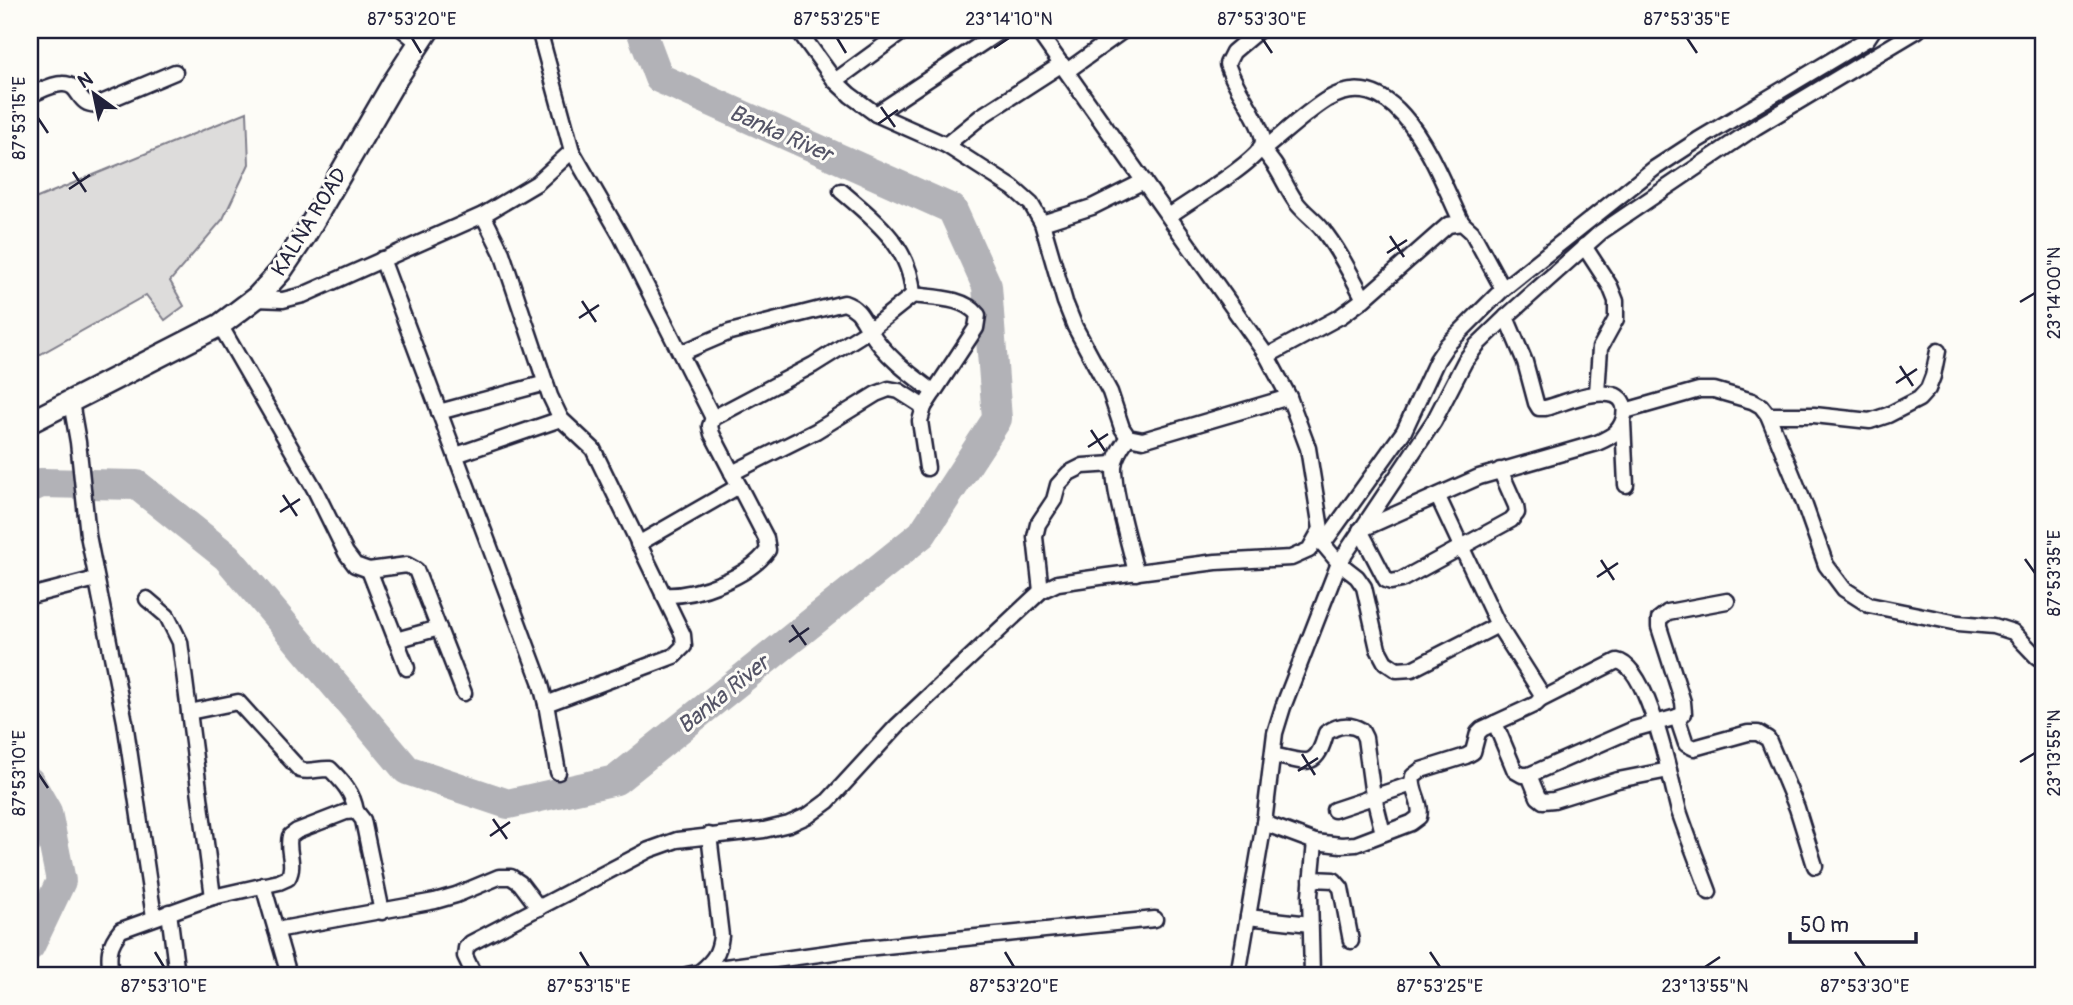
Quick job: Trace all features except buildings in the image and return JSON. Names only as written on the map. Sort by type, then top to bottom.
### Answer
[{"type":"main road","name":"KALNA ROAD","points":[[30,422],[220,325],[255,299],[280,272],[305,235],[416,34]]},
{"type":"street","points":[[540,30],[572,151],[621,236],[713,418]]},
{"type":"street","points":[[798,30],[835,81],[850,95],[876,114],[946,145],[1013,188],[1031,204],[1042,223],[1075,327],[1110,392],[1122,428],[1128,437],[1143,440],[1289,397]]},
{"type":"street","points":[[835,81],[905,30]]},
{"type":"street","points":[[876,114],[1002,30]]},
{"type":"street","points":[[1037,30],[1267,356],[1289,397],[1308,448],[1321,521],[1321,541],[1364,587],[1378,649],[1385,662],[1397,670],[1412,669],[1497,625]]},
{"type":"street","points":[[946,145],[983,115],[1124,30]]},
{"type":"street","points":[[1259,30],[1233,52],[1227,64],[1260,128],[1263,142],[1261,149]]},
{"type":"street","points":[[474,975],[465,956],[466,948],[471,943],[649,850],[677,840],[764,830],[789,824],[808,815],[828,801],[897,726],[1041,591],[1058,583],[1216,562],[1290,558],[1309,550],[1321,541],[1404,431],[1437,360],[1447,345],[1503,289],[1655,168],[1867,39],[1873,30]]},
{"type":"street","points":[[1238,975],[1264,823],[1275,733],[1283,707],[1339,562],[1434,421],[1465,361],[1477,345],[1506,317],[1601,232],[1756,127],[1918,30]]},
{"type":"street","points":[[30,95],[60,83],[67,84],[90,106],[175,72]]},
{"type":"street","points":[[1169,216],[1247,162],[1326,100],[1364,90],[1391,103],[1418,133],[1462,223],[1472,232],[1503,289]]},
{"type":"street","points":[[1261,149],[1280,172],[1300,208],[1321,226],[1332,242],[1364,299]]},
{"type":"street","points":[[255,299],[283,300],[303,295],[483,215],[537,183],[572,151]]},
{"type":"street","points":[[1042,223],[1092,207],[1144,181]]},
{"type":"street","points":[[841,191],[895,241],[912,278],[913,295]]},
{"type":"street","points":[[483,215],[502,254],[561,419],[593,449],[683,635],[684,646],[674,656],[546,704]]},
{"type":"street","points":[[1267,356],[1314,332],[1364,299],[1448,225],[1462,223]]},
{"type":"street","points":[[1584,246],[1610,286],[1616,301],[1616,319],[1600,348],[1597,393]]},
{"type":"street","points":[[382,259],[546,704],[558,772]]},
{"type":"street","points":[[663,595],[679,596],[701,591],[727,580],[762,560],[768,550],[766,538],[712,434],[710,426],[713,418],[813,365],[869,330],[913,295],[964,303],[972,307],[978,315],[976,328],[924,407],[920,421],[927,468]]},
{"type":"street","points":[[681,353],[730,331],[844,303],[853,306],[883,350],[934,392]]},
{"type":"street","points":[[1506,317],[1525,362],[1539,408],[1597,393],[1613,394],[1621,400],[1626,485]]},
{"type":"street","points":[[220,325],[355,565],[369,570],[407,565],[416,570],[464,692]]},
{"type":"street","points":[[1768,415],[1814,415],[1870,421],[1888,415],[1919,400],[1933,376],[1938,351]]},
{"type":"street","points":[[439,412],[546,383]]},
{"type":"street","points":[[638,544],[876,394],[889,389],[899,391],[924,407]]},
{"type":"street","points":[[1360,530],[1500,470],[1610,438],[1624,417],[1699,390],[1714,390],[1752,401],[1761,406],[1768,415],[1826,565],[1844,589],[1869,605],[1958,623],[1994,626],[2012,632],[2037,657]]},
{"type":"street","points":[[71,402],[88,535],[125,722],[154,917]]},
{"type":"street","points":[[456,455],[561,419]]},
{"type":"street","points":[[1128,437],[1114,464],[1115,481],[1136,573]]},
{"type":"street","points":[[1041,591],[1035,537],[1038,524],[1054,500],[1058,485],[1069,473],[1083,466],[1114,464]]},
{"type":"street","points":[[1360,530],[1384,577],[1391,582],[1401,580],[1511,520],[1517,513],[1516,506],[1500,470]]},
{"type":"street","points":[[1438,497],[1497,625],[1541,692],[1540,700]]},
{"type":"street","points":[[369,570],[407,668]]},
{"type":"street","points":[[30,596],[96,579]]},
{"type":"street","points":[[147,599],[167,616],[180,642],[213,897]]},
{"type":"street","points":[[1495,723],[1515,771],[1529,775],[1634,729],[1677,717],[1684,713],[1684,702],[1659,627],[1659,619],[1668,612],[1727,601]]},
{"type":"street","points":[[396,640],[439,628]]},
{"type":"street","points":[[1264,823],[1315,842],[1341,845],[1356,844],[1411,822],[1419,817],[1421,808],[1412,784],[1413,776],[1421,770],[1472,752],[1478,733],[1495,723],[1617,661],[1624,662],[1632,670],[1656,723],[1679,809],[1709,892]]},
{"type":"street","points":[[189,712],[238,702],[300,770],[308,772],[321,768],[330,769],[348,789],[354,799],[356,811],[363,820],[382,912]]},
{"type":"street","points":[[1677,717],[1686,744],[1694,748],[1748,733],[1758,733],[1768,739],[1797,808],[1815,866]]},
{"type":"street","points":[[1273,755],[1304,762],[1315,759],[1321,752],[1326,733],[1342,725],[1361,730],[1365,738],[1383,833]]},
{"type":"street","points":[[1529,775],[1538,797],[1543,801],[1618,780],[1670,770]]},
{"type":"street","points":[[1334,810],[1412,784]]},
{"type":"street","points":[[111,975],[108,956],[111,941],[121,930],[213,897],[279,882],[290,874],[292,865],[288,839],[292,834],[356,811]]},
{"type":"street","points":[[694,974],[712,962],[719,952],[721,936],[709,835]]},
{"type":"street","points":[[1312,975],[1311,879],[1315,842]]},
{"type":"street","points":[[276,930],[382,912],[456,895],[499,877],[511,877],[520,883],[539,908]]},
{"type":"street","points":[[1311,879],[1334,880],[1342,888],[1350,941]]},
{"type":"street","points":[[263,885],[276,930],[284,975]]},
{"type":"street","points":[[169,912],[177,975]]},
{"type":"street","points":[[1248,917],[1310,924]]},
{"type":"street","points":[[694,974],[856,949],[1155,919]]},
{"type":"shaded area","points":[[247,112],[249,164],[223,219],[170,281],[184,306],[165,320],[146,295],[30,360],[30,201]]},
{"type":"waterway","name":"Banka River","points":[[30,488],[41,483],[137,485],[227,557],[407,770],[508,804],[616,780],[922,534],[997,419],[987,286],[952,209],[659,78],[641,30]]},
{"type":"waterway","name":"Banka River","points":[[30,782],[47,812],[61,881],[30,946]]}]
